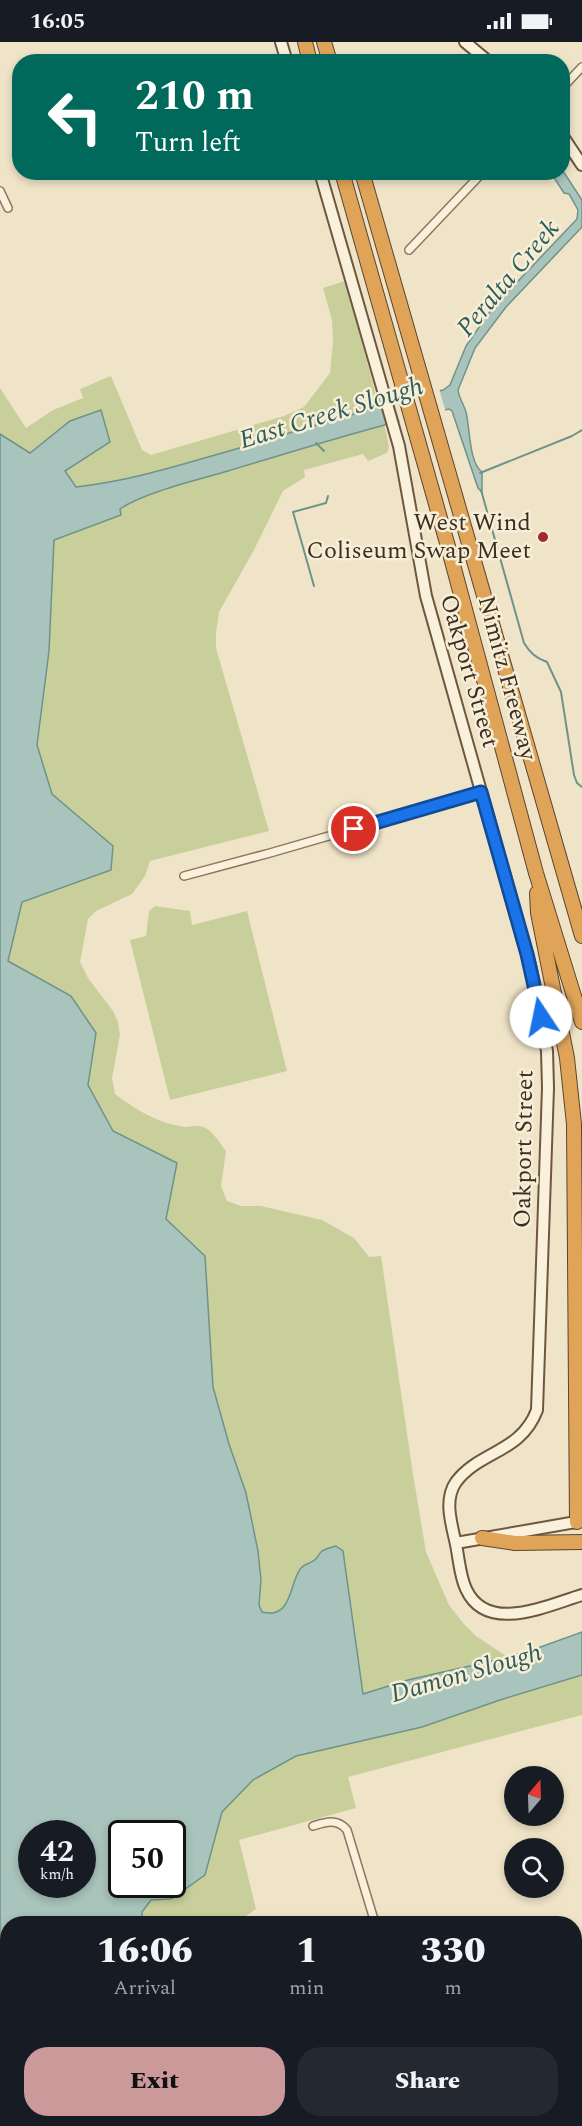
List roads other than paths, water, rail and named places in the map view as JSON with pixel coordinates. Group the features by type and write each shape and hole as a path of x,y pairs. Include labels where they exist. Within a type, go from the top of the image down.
{"highway":[{"name":"Nimitz Freeway","path":"344,180 414,425 536,873 582,1022"},
{"name":"Nimitz Freeway","path":"364,180 582,936"},
{"path":"536,873 538,913 567,1058 574,1124 579,1521"},
{"path":"482,1538 516,1543 582,1542"}],"main road":[{"path":"465,42 479,54"},
{"path":"570,147 582,165"},
{"name":"Oakport Street","path":"322,180 395,430 406,474 419,568 531,969 546,1051 548,1088 538,1399 532,1422 525,1432 473,1467 455,1484 449,1505 450,1519 466,1589 483,1609 495,1614 508,1615 582,1595"},
{"path":"456,1543 579,1521"}],"street":[{"path":"570,80 582,68"},
{"path":"409,250 475,180"},
{"path":"0,191 8,208"},
{"path":"183,876 481,792"},
{"path":"313,1826 329,1821 337,1822 347,1830 373,1916"}],"water":[{"name":"Damon Slough","path":"556,180 569,180 582,200 582,227 506,307 475,348 458,390 466,412 472,453 482,472 482,492 478,488 452,411 449,409 338,438 157,492 120,509 121,515 54,540 49,651 37,745 52,794 113,846 111,870 22,902 8,961 71,996 96,1033 88,1085 113,1131 177,1163 166,1219 205,1256 213,1387 246,1493 258,1551 261,1580 259,1605 262,1612 272,1613 285,1605 301,1568 315,1560 322,1551 336,1546 343,1551 363,1694 408,1680 535,1649 582,1632 582,1675 422,1727 296,1756 253,1780 222,1812 205,1875 186,1888 186,1820 108,1820 108,1898 172,1898 151,1900 142,1912 142,1916 0,1916 0,434 30,453 70,421 101,410 110,442 65,471 76,487 117,481 157,471 443,390 450,385 466,346 500,297 502,298 577,219 578,210 569,194 564,193"}],"waterway":[{"path":"480,473 582,430"},
{"path":"316,443 324,451"},
{"name":"East Creek Slough","path":"481,490 524,643 534,655 547,662 561,692 574,775 577,783 582,787"},
{"path":"314,586 293,512 326,503 328,496"}],"place":[{"name":"West Wind Coliseum Swap Meet","path":"543,537"}],"water label":[{"name":"Peralta Creek","path":"508,278"}]}
